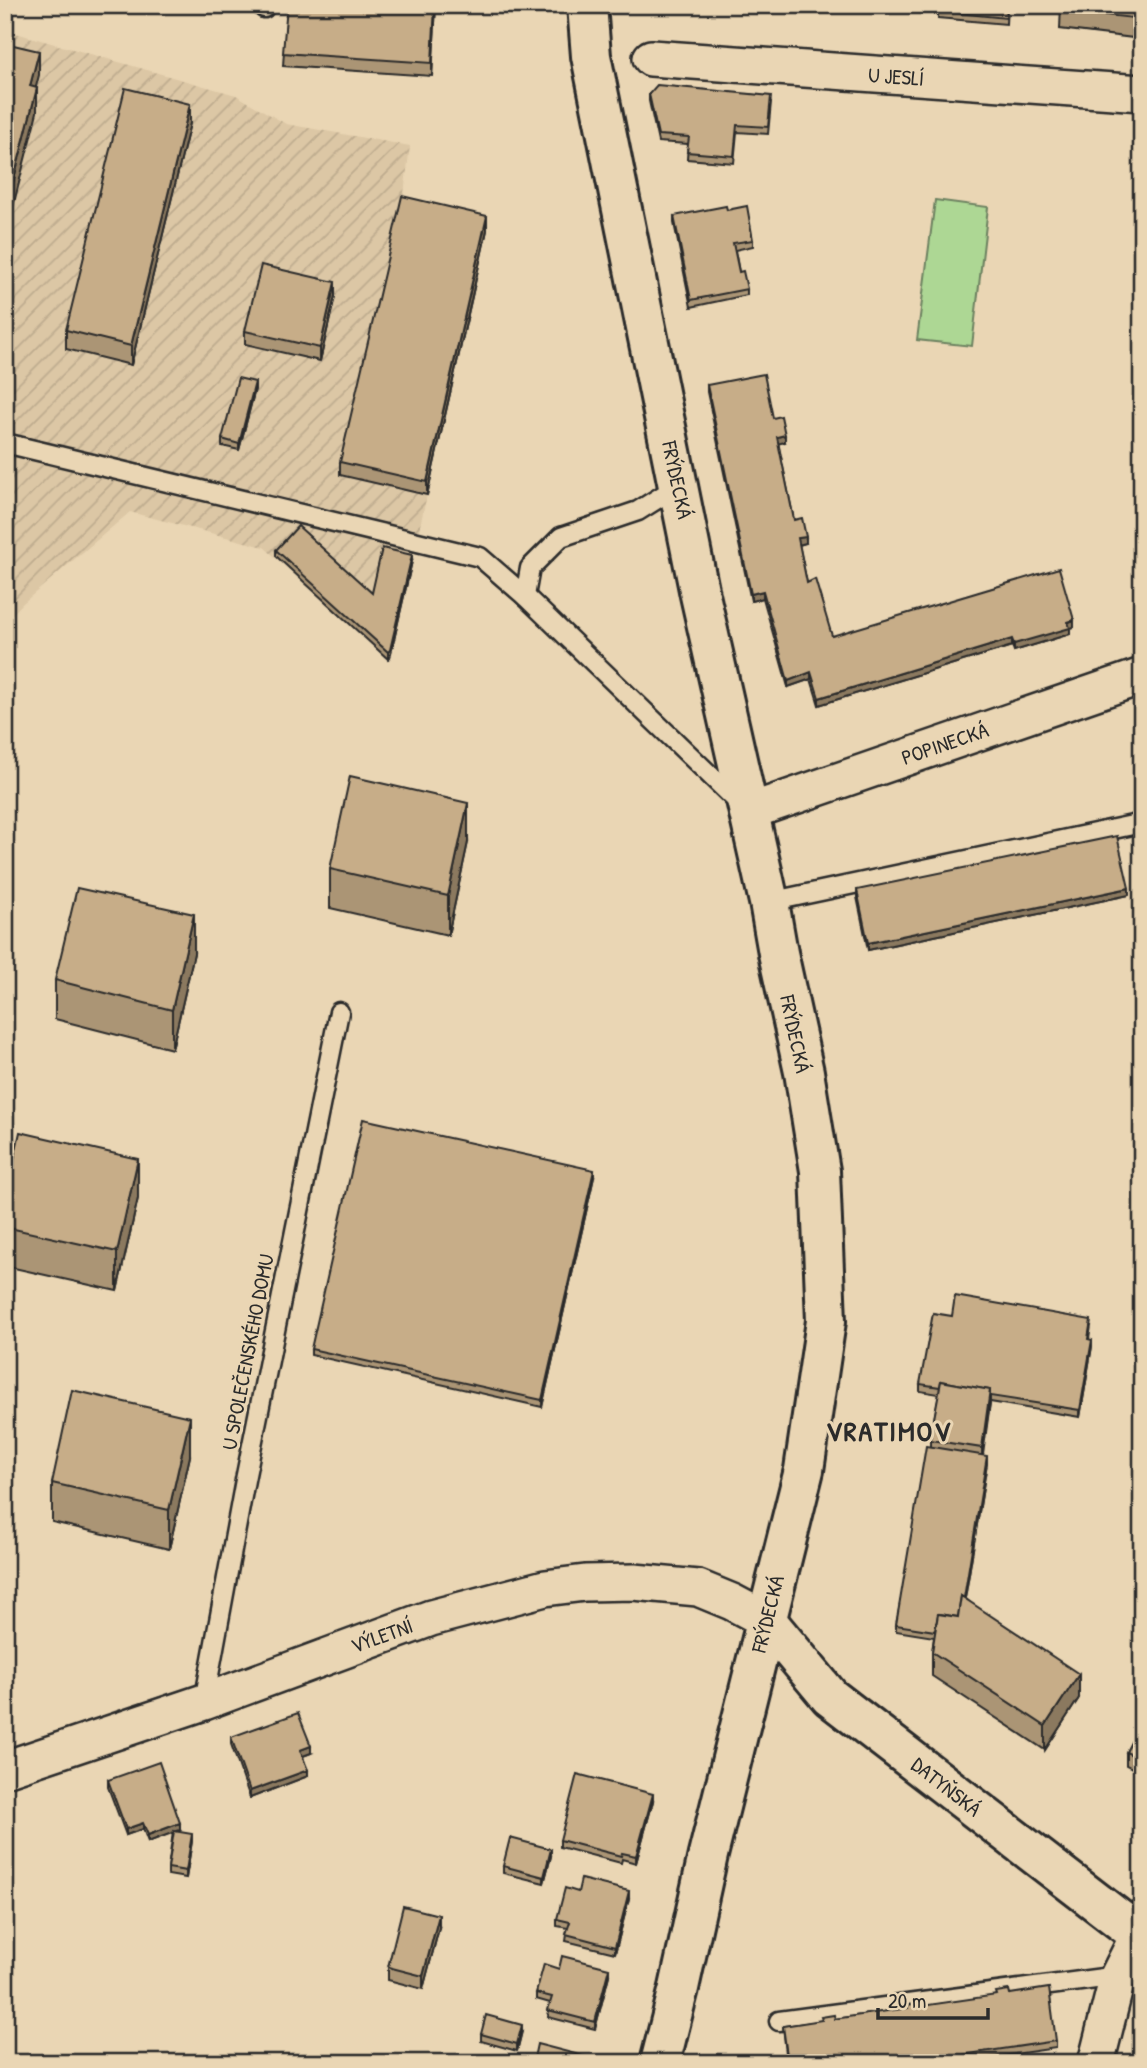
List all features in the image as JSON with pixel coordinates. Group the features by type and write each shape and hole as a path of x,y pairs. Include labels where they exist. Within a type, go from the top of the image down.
{"main road":[{"name":"FRÝDECKÁ","path":"587,5 591,57 678,486 804,1072 820,1171 826,1321 804,1470 708,1855 660,2063"},
{"name":"DATYŇSKÁ","path":"766,1620 830,1697 1141,1933"}],"street":[{"name":"U JESLÍ","path":"651,58 714,65 1142,93"},
{"name":"POPINECKÁ","path":"748,812 1142,676"},
{"name":"VÝLETNÍ","path":"5,1769 204,1702 431,1618 545,1588 634,1581 698,1588 766,1620"},
{"path":"1096,2063 1118,1976 1141,1933"}],"lane":[{"path":"5,443 480,556 525,596 748,812"},
{"path":"525,596 530,568 561,537 638,511 678,486"},
{"path":"769,902 1142,823"},
{"name":"U SPOLEČENSKÉHO DOMU","path":"204,1702 339,1012"},
{"path":"779,2021 1118,1976"}],"shaded area":[{"path":"5,30 236,95 286,124 410,146 402,210 427,495 388,659 264,547 130,512 23,603 5,622"}],"green space":[{"path":"935,200 988,207 972,346 917,340"}],"building":[{"path":"287,5 435,5 432,63 283,53"},
{"path":"938,5 1007,5 1006,18 938,11"},
{"path":"1061,5 1142,5 1142,19 1060,10"},
{"path":"5,43 39,51 30,86 37,88 5,214"},
{"path":"657,85 771,96 768,127 737,125 734,156 687,152 689,137 658,135 649,94"},
{"path":"125,88 190,104 131,346 66,330"},
{"path":"402,196 487,216 427,482 340,462"},
{"path":"726,206 727,210 747,206 753,240 733,243 739,272 743,271 747,289 691,300 674,216"},
{"path":"261,265 335,282 320,348 245,331"},
{"path":"764,374 773,418 781,416 785,435 777,437 794,520 802,518 806,537 798,538 807,583 815,579 832,636 1059,568 1074,620 1068,622 1070,628 1014,644 1012,639 819,698 811,672 788,681 763,591 751,594 707,385"},
{"path":"238,378 255,382 239,444 222,439"},
{"path":"298,526 372,593 382,548 412,555 388,652 276,550"},
{"path":"350,776 468,803 448,896 330,869"},
{"path":"1117,836 1129,888 868,943 857,890"},
{"path":"77,888 194,914 172,1010 55,980"},
{"path":"363,1119 594,1170 542,1400 311,1349"},
{"path":"20,1132 138,1159 117,1252 5,1227 5,1199"},
{"path":"955,1296 1091,1320 1088,1339 1092,1340 1080,1410 990,1396 990,1390 941,1381 940,1387 920,1384 933,1313 952,1316"},
{"path":"941,1381 990,1390 982,1448 930,1440"},
{"path":"72,1390 190,1417 169,1510 52,1483"},
{"path":"926,1446 987,1456 964,1598 961,1596 958,1617 938,1614 935,1631 896,1625"},
{"path":"961,1596 1079,1674 1045,1726 932,1652 938,1614 958,1617"},
{"path":"298,1713 311,1746 300,1750 308,1770 250,1791 231,1737"},
{"path":"1142,1721 1142,1760 1126,1752"},
{"path":"159,1762 180,1823 148,1835 143,1823 126,1829 108,1780"},
{"path":"577,1774 653,1794 636,1856 622,1853 621,1856 560,1840"},
{"path":"174,1831 192,1834 186,1871 168,1868"},
{"path":"510,1838 551,1849 544,1877 503,1866"},
{"path":"581,1879 629,1891 615,1947 566,1934 570,1922 557,1919 565,1888 578,1892"},
{"path":"403,1906 439,1915 423,1976 388,1967"},
{"path":"562,1956 609,1968 595,2022 548,2010 552,1997 536,1993 544,1964 559,1969"},
{"path":"1049,1988 1056,2041 908,2063 788,2063 783,2026 822,2020 821,2017 834,2015 835,2019 908,2008 907,2005 921,2003 922,2006 997,1995 996,1992 1009,1990 1010,1994"},
{"path":"486,2015 522,2025 517,2044 481,2034"},
{"path":"537,2044 587,2057 586,2063 524,2063 526,2056 534,2058"}],"district":[{"name":"VRATIMOV","path":"889,1431"}]}
